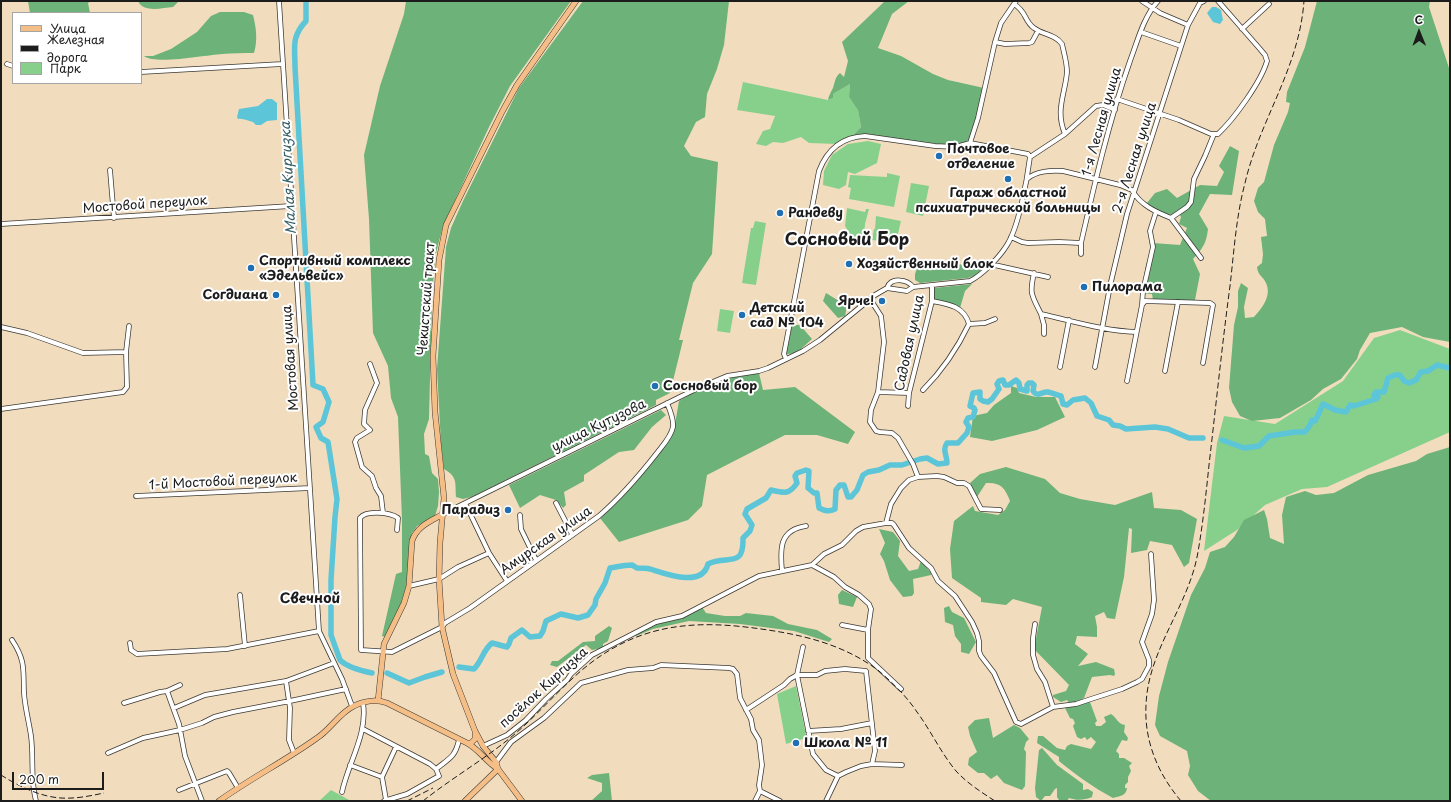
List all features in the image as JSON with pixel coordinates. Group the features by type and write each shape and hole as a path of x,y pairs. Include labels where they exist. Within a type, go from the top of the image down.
{"main road":[{"name":"Чекистский тракт","path":"496,762 483,746 475,731 453,674 442,628 439,579 440,543 444,498 435,412 433,363 439,260 446,225 502,112 517,85 576,1"},
{"path":"378,701 383,651 388,634 404,602 409,586 412,541 414,535 418,529 443,514"},
{"path":"219,801 323,734 352,706 378,701 386,703 467,743 479,751 492,766 498,769"},
{"path":"467,743 475,739 475,731"},
{"path":"496,762 498,769 522,801"},
{"path":"466,801 498,769"}],"street":[{"name":"Мостовая улица","path":"279,1 319,631 346,689 352,706"},
{"path":"1142,1 1166,16 1188,26"},
{"name":"1-я Лесная улица","path":"1080,254 1081,243 1105,142 1117,99 1141,32 1149,13 1158,1"},
{"path":"1117,99 1179,120 1212,134 1218,134 1227,126 1251,94 1267,61 1265,55 1218,1"},
{"name":"2-я Лесная улица","path":"1095,367 1120,239 1181,46 1188,26 1200,2"},
{"path":"970,143 978,118 995,42 1001,23 1015,3 1025,14 1028,22 1038,31 1053,36 1062,44 1067,71 1060,110 1062,126 1065,134"},
{"path":"1242,29 1269,4"},
{"path":"995,42 1005,44 1029,43 1032,42 1038,31"},
{"path":"1141,32 1181,46"},
{"path":"7,64 12,66"},
{"path":"142,72 282,64"},
{"path":"887,288 907,291 913,287 970,281 977,277 1004,249 1011,238 1030,157 1065,134 1096,106 1103,105 1115,110"},
{"path":"1171,218 1187,208 1192,202 1194,179 1205,156 1212,134"},
{"path":"786,359 784,354 819,171 823,160 831,150 846,140 860,136 935,146 956,147 970,143 1025,153 1030,157"},
{"path":"110,170 114,218"},
{"path":"1026,179 1033,175 1056,170 1120,185 1132,190 1136,198 1156,212 1171,218 1201,258"},
{"name":"Мостовой переулок","path":"1,224 291,206"},
{"path":"1127,381 1136,332 1144,303 1143,291 1153,247 1150,232 1156,212"},
{"path":"1011,238 1028,243 1081,243"},
{"path":"990,264 1048,277"},
{"path":"1034,274 1030,290 1041,314 1044,325 1044,334"},
{"name":"улица Кутузова","path":"443,514 712,382 727,376 759,371 803,351 820,340 870,299 887,288 890,283 896,280 908,282 913,287"},
{"name":"Садовая улица","path":"908,406 909,393 932,301 932,285"},
{"path":"870,299 881,316 884,342 877,398 870,416 872,427 876,431 892,433 898,438 913,464 918,478"},
{"path":"932,301 960,309 969,324"},
{"path":"1144,303 1178,302 1210,303 1213,305 1203,363"},
{"path":"1165,371 1178,302"},
{"path":"1041,314 1102,328 1136,332"},
{"path":"969,324 985,323 995,319"},
{"path":"1060,367 1069,320"},
{"path":"923,390 942,369 969,324"},
{"path":"1,409 124,392 127,388 126,352 129,326"},
{"path":"1,327 27,333 83,353 126,352"},
{"path":"370,364 377,383 365,410 364,424 370,430 356,438 355,442 362,467 372,476 376,488 381,496 383,513 398,518 398,530"},
{"path":"878,392 909,393"},
{"name":"Амурская улица","path":"383,513 366,514 362,515 360,518 361,650 392,652 442,628 445,623 470,608 507,582 599,516 615,502 643,472 669,438 673,428 673,421 667,403"},
{"path":"1000,510 981,510 967,484 957,483 941,477 918,478 910,480 901,488 891,504 886,523 892,523 894,525 910,548 936,574 938,581 955,596 972,622 980,641 979,651 994,673 1016,722 1021,724 1053,707 1076,704 1122,689 1137,682 1145,674 1149,666 1149,660 1142,642 1147,623 1152,614 1154,600 1151,554"},
{"name":"1-й Мостовой переулок","path":"136,496 310,488"},
{"path":"556,503 572,534"},
{"path":"466,504 489,554 507,582"},
{"path":"520,515 522,529 536,560"},
{"name":"посёлок Киргизка","path":"483,746 507,735 526,720 567,680 571,674 592,656 656,622 682,616 759,576 812,565 824,554 842,545 856,531 863,527 886,523"},
{"path":"782,571 781,550 784,538 793,529 806,526"},
{"path":"409,586 439,579 458,567 489,554"},
{"path":"812,565 834,577 869,604 871,615 868,630 868,658 901,689"},
{"path":"240,595 245,646"},
{"path":"1035,624 1032,655 1053,707"},
{"path":"842,625 868,630"},
{"path":"130,642 131,650 137,654 227,649 319,631"},
{"path":"12,640 20,651 24,667 24,694 31,736 33,791 36,801"},
{"path":"803,647 797,675 813,754 826,770 838,776"},
{"path":"174,708 205,696 286,681 334,663"},
{"path":"496,762 511,742 544,718 581,683 628,670 653,668 661,665 733,669 737,674 740,698 751,719 754,732 758,740 762,765 759,785 760,791 755,801"},
{"path":"746,710 797,675 817,675 826,671 845,669 866,671 875,751 872,764"},
{"path":"286,681 291,715 289,735 290,745 294,754"},
{"path":"124,703 167,691 180,685"},
{"path":"108,752 143,738 180,730 232,712 346,689"},
{"path":"167,691 179,724 185,756 202,801"},
{"path":"342,792 363,729 363,703"},
{"path":"808,731 841,729 872,723"},
{"path":"363,729 430,764 436,768 439,776 407,794 385,800 382,777 396,747"},
{"path":"436,768 453,756 457,750 459,740"},
{"path":"826,801 838,776 861,766 872,764 902,765"},
{"path":"350,766 382,777"},
{"path":"179,790 227,771 238,788"},
{"path":"760,791 780,801"}],"green space":[{"path":"28,1 91,1 88,3 90,12 30,12"},
{"path":"138,1 179,1 173,7 153,9 140,5"},
{"path":"406,1 571,1 510,86 489,127 443,226 435,257 432,299 429,419 424,434 425,454 429,456 432,473 438,479 438,506 435,516 417,526 412,533 410,541 409,578 402,602 385,637 382,636 396,574 402,572 402,520 398,417 391,398 388,366 373,333 369,219 364,155 380,86 404,14"},
{"name":"Сосновый бор","path":"583,1 729,1 724,45 717,69 707,94 705,117 696,122 684,146 691,156 718,162 712,254 693,283 679,340 683,340 670,393 656,400 656,405 472,497 463,499 456,497 454,478 444,469 441,444 437,369 446,247 451,228 463,201 519,88"},
{"path":"885,1 909,1 892,14 878,48 901,56 933,74 948,80 984,88 982,100 969,142 956,146 855,136 855,133 861,127 858,110 849,97 850,84 833,94 833,98 828,100 837,76 840,73 844,77 848,61 842,42"},
{"path":"1317,1 1430,1 1429,7 1450,71 1450,342 1423,337 1402,327 1370,333 1360,350 1357,359 1341,379 1323,389 1311,400 1280,418 1252,421 1240,416 1232,402 1229,388 1234,325 1238,307 1238,291 1241,283 1248,288 1244,307 1245,318 1254,317 1265,302 1268,288 1258,272 1257,267 1262,263 1263,254 1261,237 1267,236 1265,219 1258,212 1254,201 1258,188 1264,182 1274,145 1288,112 1290,103 1286,102 1287,92 1305,47"},
{"path":"220,12 244,12 253,15 256,34 254,53 226,54 170,60 150,59 144,56 153,56 171,49 197,32 211,16"},
{"path":"743,82 828,100 833,98 833,94 850,84 849,97 858,109 861,127 855,133 855,136 837,144 809,143 801,137 783,143 773,142 766,146 756,144 763,131 770,129 775,116 737,110"},
{"path":"868,141 881,144 877,163 855,174 848,172 846,185 839,189 823,185 824,171 832,155 848,144"},
{"path":"1230,146 1239,151 1232,195 1210,194 1199,214 1208,229 1204,246 1193,259 1200,274 1195,300 1153,300 1152,294 1141,293 1146,265 1153,243 1180,245 1187,228 1179,224 1181,217 1178,211 1171,215 1157,211 1147,203 1155,193 1167,189 1177,198 1200,185 1217,186 1224,172 1219,166"},
{"path":"887,173 900,176 894,207 849,199 851,188 848,187 850,175 887,177"},
{"path":"911,183 929,186 923,216 906,212"},
{"path":"847,208 865,212 866,209 869,209 865,224 864,239 851,236 845,226"},
{"path":"876,216 901,221 896,242 880,245 880,241 872,240"},
{"path":"755,221 766,223 756,285 742,283 751,228 753,228"},
{"path":"931,262 981,266 983,268 976,275 968,278 920,283 915,280 915,274 919,263"},
{"path":"972,284 965,291 960,308 933,301 934,288"},
{"path":"826,293 847,306 845,316 838,318 823,301"},
{"path":"720,309 734,311 730,333 717,331"},
{"path":"792,325 800,325 812,339 804,347 794,353 786,354"},
{"path":"1400,330 1450,349 1450,432 1327,487 1302,489 1265,505 1237,530 1204,551 1217,443 1224,416 1275,424 1343,381 1374,338"},
{"path":"759,373 763,390 795,387 855,432 848,444 817,435 785,435 707,475 702,506 688,520 619,542 600,518 644,472 671,438 679,401 715,382 728,378"},
{"path":"1011,386 1017,388 1019,393 1036,397 1055,397 1065,417 1037,430 992,441 970,437 973,416 987,413 994,405 1011,393"},
{"path":"661,410 666,415 652,427 634,450 619,452 584,475 584,481 564,492 566,505 563,508 556,500 540,495 520,508 509,485"},
{"path":"1450,447 1450,801 1211,801 1198,791 1188,775 1190,766 1187,751 1160,736 1155,725 1159,696 1168,662 1191,595 1205,568 1210,552 1225,547 1234,537 1244,520 1264,510 1270,538 1284,544 1282,515 1286,497 1305,491 1316,495 1334,493 1368,475 1416,461 1427,454"},
{"path":"1006,467 1045,479 1060,493 1080,499 1115,505 1152,492 1154,508 1181,510 1197,519 1189,563 1184,567 1172,545 1150,541 1147,550 1131,553 1132,529 1129,528 1124,577 1115,619 1107,618 1104,612 1095,616 1097,637 1077,636 1075,644 1088,654 1078,666 1096,662 1114,669 1115,674 1114,676 1092,677 1084,698 1075,703 1069,703 1067,700 1061,702 1053,697 1053,695 1066,691 1069,685 1034,649 1042,607 1013,599 1006,605 981,602 981,598 952,578 950,549 954,521 973,506 975,511 998,515 1005,510 1010,501 1004,489 999,485 986,483 977,497 970,483 980,474"},
{"path":"879,529 893,532 900,541 898,556 909,571 918,569 921,561 931,573 931,575 913,579 914,593 912,596 903,597 890,580 884,561 880,554 885,543"},
{"path":"842,590 857,597 853,607 839,604 838,595"},
{"path":"949,606 952,612 964,618 976,642 969,654 961,652 961,644 955,636 953,625 945,622 944,608"},
{"path":"702,607 706,613 725,616 740,616 746,613 773,616 788,624 817,630 832,639 829,642 794,631 740,624 689,621 653,629 636,636 634,635 657,623"},
{"path":"609,626 612,628 608,641 603,644 603,648 592,650 586,645 557,667 550,665 552,661 558,661 583,642 595,641 595,636"},
{"path":"796,686 806,738 786,744 777,694"},
{"path":"1090,702 1097,721 1095,723 1096,726 1101,726 1106,722 1104,717 1111,714 1125,725 1124,732 1128,738 1127,741 1122,740 1116,751 1119,754 1119,758 1124,758 1132,763 1129,766 1131,771 1128,777 1128,782 1125,785 1125,788 1127,788 1125,793 1113,798 1092,786 1059,761 1059,757 1037,743 1038,736 1043,736 1057,748 1065,750 1067,746 1071,744 1091,749 1096,742 1091,737 1087,740 1085,737 1081,739 1077,737 1073,726 1075,723 1073,719 1070,718 1065,708"},
{"path":"989,718 993,738 1014,725 1020,728 1029,739 1026,742 1024,749 1026,752 1025,786 1022,790 1004,783 997,775 991,779 984,773 978,773 968,765 969,758 977,752 968,727 975,720"},
{"path":"1042,748 1057,765 1083,784 1083,790 1088,789 1093,792 1092,797 1081,800 1069,798 1067,801 1059,800 1057,797 1057,788 1050,796 1045,796 1041,801 1036,797 1035,788 1039,750"},
{"path":"609,773 612,801 591,801 602,791 602,783 587,778 592,775"},
{"path":"331,790 351,801 319,801"}],"water":[{"path":"1212,7 1216,7 1221,10 1223,20 1220,24 1213,22 1207,13"},
{"path":"267,99 272,99 277,103 277,120 267,121 261,125 256,125 253,122 244,119 238,119 239,109 258,106"}],"waterway":[{"name":"Малая Киргизка","path":"306,1 306,21 298,32 295,42 295,67 313,385 323,389 329,402 323,422 316,427 321,438 328,442 337,499 331,580 331,635 340,660 343,663 372,673"},
{"name":"Малая Киргизка","path":"1222,440 1244,448 1259,446 1269,436 1305,432 1312,420 1315,421 1323,404 1335,410 1346,412 1350,405 1354,406 1376,399 1378,397 1374,395 1376,392 1384,392 1388,378 1395,375 1400,375 1404,381 1409,383 1416,380 1421,372 1428,371 1437,365 1450,368"},
{"name":"Малая Киргизка","path":"459,667 474,669 492,643 507,647 511,638 522,630 530,637 540,636 546,621 561,614 578,618 588,615 595,605 596,599 605,583 610,568 632,565 637,568 648,569 674,576 691,577 699,576 708,564 715,561 737,558 743,548 743,538 750,531 752,525 745,514 747,509 766,498 771,490 783,492 791,490 797,483 795,476 797,473 806,470 809,471 808,488 814,493 817,493 819,508 829,511 835,509 836,490 840,485 844,485 848,497 851,497 857,490 863,475 868,472 879,470 890,465 902,465 927,458 938,464 947,463 945,450 947,443 958,443 967,433 969,427 966,422 968,418 973,417 975,410 970,406 973,393 980,392 980,399 988,402 999,389 997,384 999,381 1003,380 1005,385 1009,385 1016,380 1019,383 1020,389 1027,391 1027,385 1032,383 1034,385 1033,391 1035,393 1038,394 1048,392 1061,396 1063,404 1067,405 1073,400 1085,398 1091,403 1097,416 1109,420 1113,425 1126,429 1155,427 1168,429 1189,438 1203,438"},
{"name":"Малая Киргизка","path":"387,673 409,683 442,672"}],"railway":[{"path":"1181,801 1159,768 1150,744 1146,718 1148,685 1161,646 1186,591 1198,552 1239,209 1245,183 1260,137 1295,49 1301,26 1304,1"},
{"path":"423,801 505,742 580,672 602,655 642,635 662,629 704,625 746,627 798,635 826,643 866,662 879,671 900,690 922,719 956,771 979,791 995,801"},
{"path":"1,775 15,783 46,796 77,798 104,793"},
{"path":"407,801 433,788"}],"place":[{"name":"Почтовое отделение","path":"939,156"},
{"name":"Гараж областной психиатрической больницы","path":"1008,179"},
{"name":"Рандеву","path":"780,213"},
{"name":"Хозяйственный блок","path":"849,264"},
{"name":"Спортивный комплекс «Эдельвейс»","path":"251,268"},
{"name":"Пилорама","path":"1084,287"},
{"name":"Согдиана","path":"276,295"},
{"name":"Ярче!","path":"882,301"},
{"name":"Детский сад № 104","path":"742,315"},
{"name":"Сосновый бор","path":"655,386"},
{"name":"Парадиз","path":"508,510"},
{"name":"Школа № 11","path":"796,743"}],"district":[{"name":"Сосновый Бор","path":"847,240"},
{"name":"Свечной","path":"310,599"}]}
